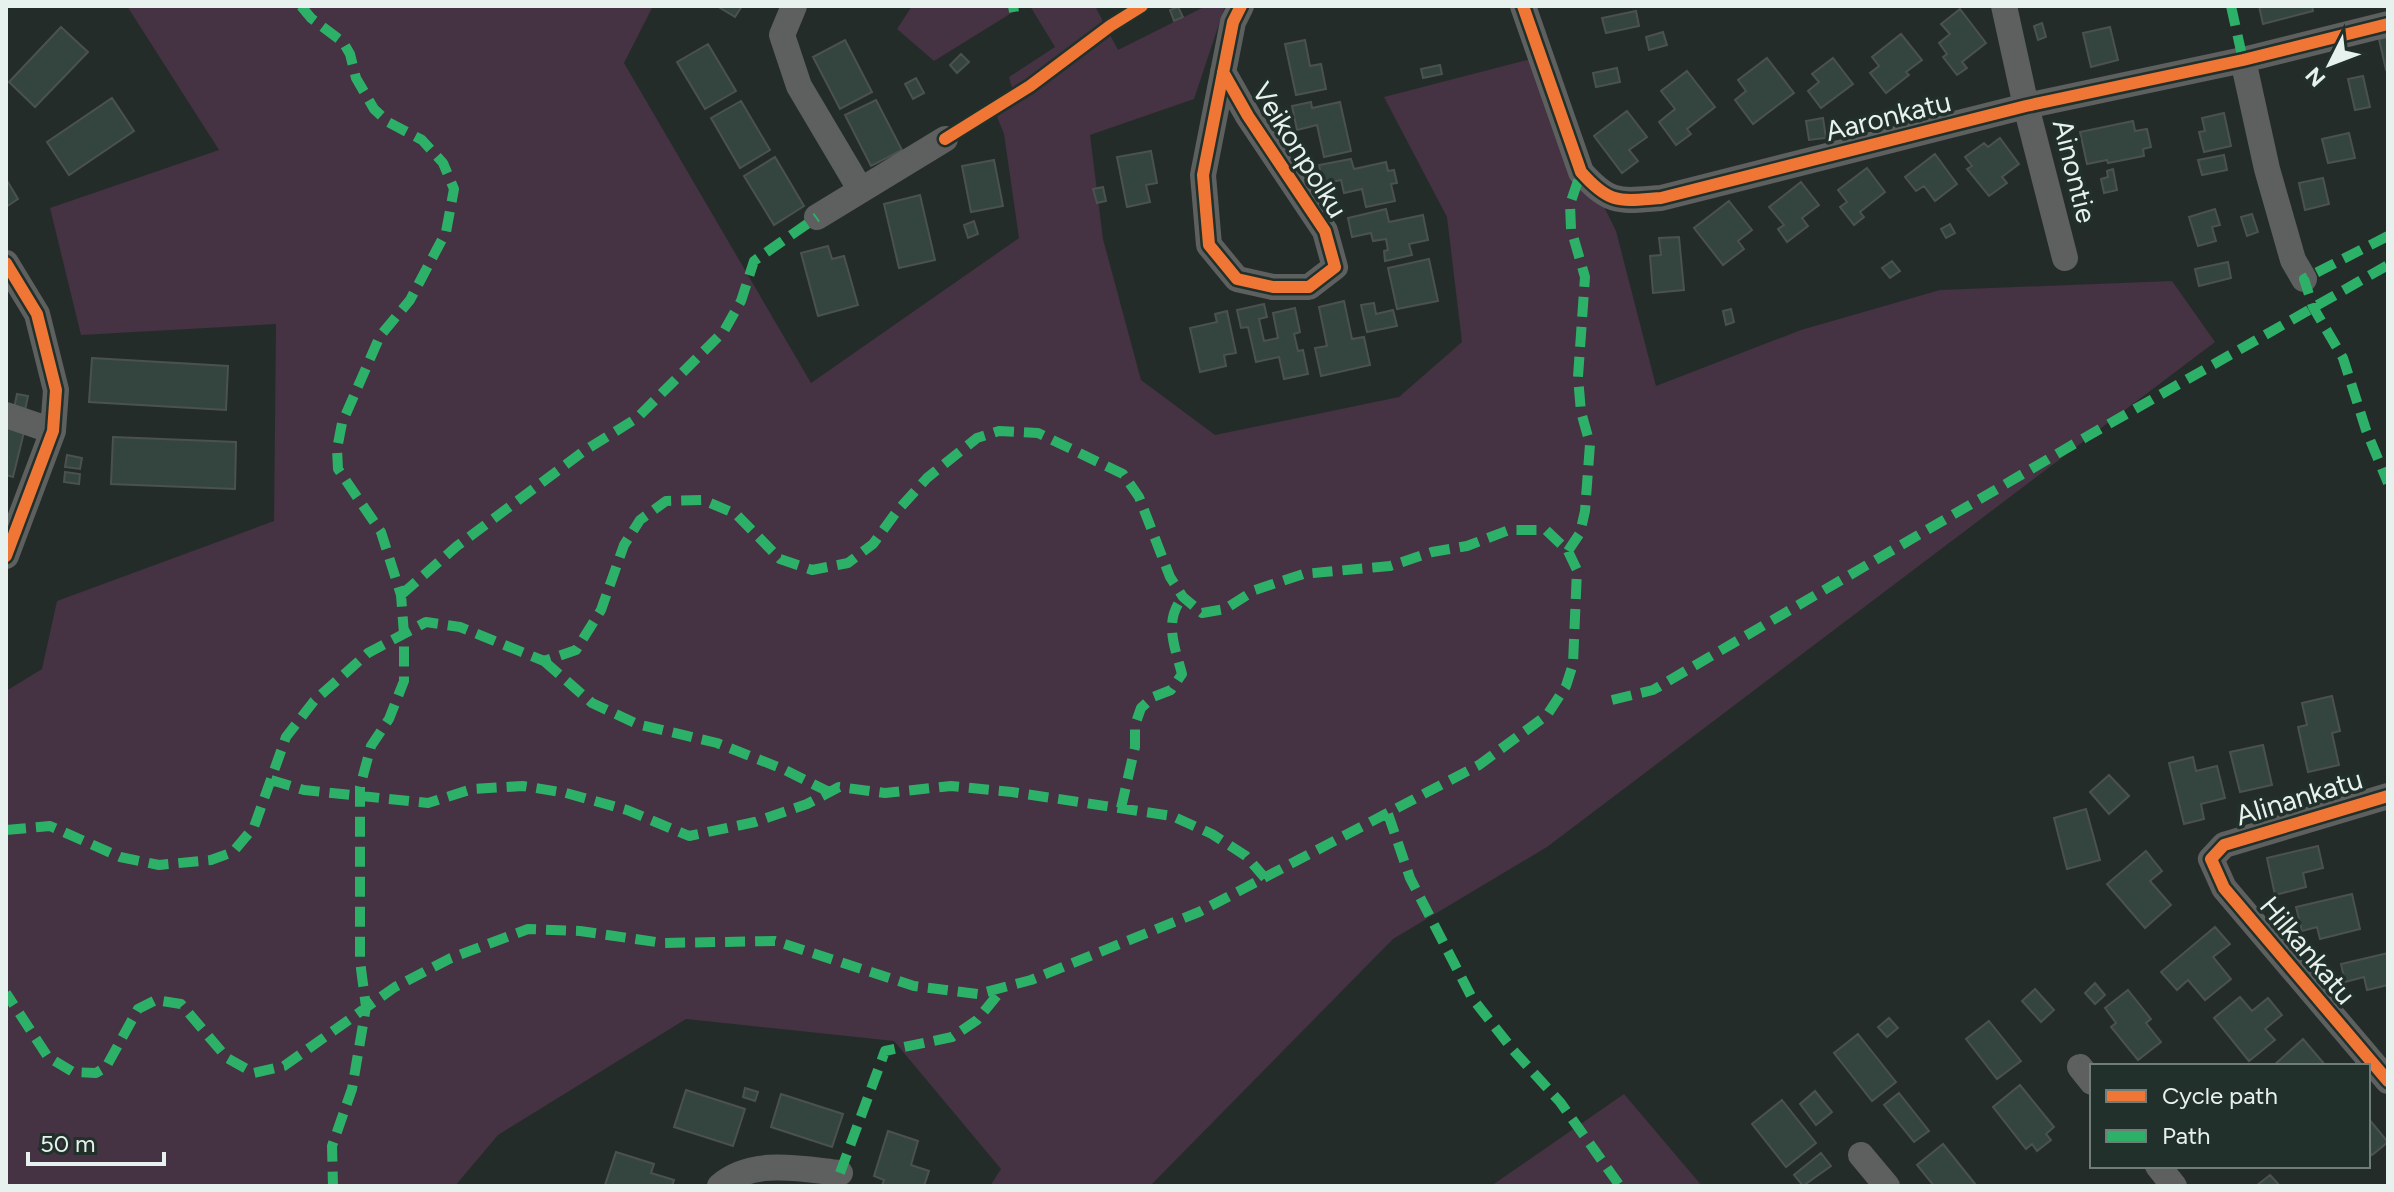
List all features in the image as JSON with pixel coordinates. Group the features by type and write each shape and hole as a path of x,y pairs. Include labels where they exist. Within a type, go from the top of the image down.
{"street":[{"path":"794,6 782,35 799,86 860,189"},
{"name":"Veikonpolku","path":"1223,72 1248,116 1325,231 1335,267 1309,287 1273,287 1237,279 1209,245 1203,175 1223,72 1233,22 1241,6"},
{"name":"Aaronkatu","path":"1523,6 1581,172 1595,188 1611,199 1661,198 2026,106 2243,60 2388,24"},
{"name":"Ainontie","path":"2004,6 2065,258"},
{"path":"2243,60 2267,169 2293,260 2304,279"},
{"path":"817,217 945,139"},
{"path":"6,263 37,314 56,390 53,431 6,556"},
{"path":"6,415 53,431"},
{"name":"Alinankatu","path":"2224,845 2388,796"},
{"name":"Hilkankatu","path":"2224,845 2211,859 2224,888 2388,1081"},
{"path":"1861,1155 1887,1186"},
{"path":"720,1186 730,1177 771,1167 840,1173"},
{"path":"2160,1168 2174,1186"}],"shaded area":[{"path":"127,6 653,6 624,63 811,383 1019,238 1004,134 994,109 1014,96 1009,77 1055,47 1030,6 1095,6 1118,50 1206,6 1225,6 1194,99 1090,135 1103,239 1141,380 1215,435 1399,397 1462,342 1447,217 1384,97 1531,59 1616,231 1656,386 1801,330 1940,290 2172,281 2215,342 1547,847 1393,939 1150,1186 990,1186 1001,1169 894,1041 686,1019 498,1135 455,1186 6,1186 6,691 42,669 57,601 274,521 276,324 81,335 50,208 219,150"},
{"path":"912,6 1023,6 934,61 897,29"},
{"path":"1624,1094 1702,1186 1491,1186"}],"building":[{"path":"717,6 742,6 735,17"},
{"path":"2259,6 2312,6 2313,11 2263,24"},
{"path":"1178,7 1183,17 1174,21 1170,10"},
{"path":"1960,9 1986,43 1962,62 1967,68 1957,75 1943,57 1947,54 1939,43 1950,34 1941,24"},
{"path":"1636,11 1639,26 1606,33 1602,18"},
{"path":"2042,23 2046,37 2038,40 2034,26"},
{"path":"61,27 88,52 35,107 9,82"},
{"path":"2110,27 2118,60 2091,67 2083,33"},
{"path":"1663,32 1667,45 1649,50 1646,37"},
{"path":"1901,34 1922,60 1886,93 1870,73 1879,66 1872,57"},
{"path":"2388,37 2388,70 2386,70 2379,39"},
{"path":"845,40 872,92 840,109 813,57"},
{"path":"1305,40 1310,66 1321,64 1326,89 1296,95 1285,44"},
{"path":"708,44 736,91 705,109 677,62"},
{"path":"961,54 969,62 957,73 950,65"},
{"path":"1767,58 1794,93 1753,124 1735,100 1746,91 1738,80"},
{"path":"1833,58 1853,84 1821,108 1808,91 1819,82 1812,74"},
{"path":"1440,65 1442,74 1423,78 1421,69"},
{"path":"1617,68 1620,82 1596,87 1593,73"},
{"path":"1687,71 1715,107 1687,129 1691,134 1676,145 1659,122 1675,109 1661,91"},
{"path":"2363,76 2370,107 2355,110 2348,79"},
{"path":"916,78 924,93 913,99 905,84"},
{"path":"112,98 134,131 69,175 47,142"},
{"path":"876,100 902,150 871,166 845,115"},
{"path":"741,101 770,150 740,168 711,118"},
{"path":"1311,102 1312,108 1340,102 1351,151 1324,157 1317,125 1297,130 1292,106"},
{"path":"1627,111 1647,137 1629,150 1638,161 1622,173 1594,136"},
{"path":"2224,113 2231,146 2204,152 2199,132 2205,131 2202,118"},
{"path":"1823,118 1826,138 1809,140 1806,121"},
{"path":"2133,121 2135,131 2147,129 2151,147 2143,149 2144,156 2087,164 2080,132"},
{"path":"2349,133 2355,158 2328,163 2322,139"},
{"path":"2000,138 2019,164 2002,177 2007,183 1989,196 1967,169 1972,166 1965,157 1984,143 1988,147"},
{"path":"1151,151 1157,183 1146,185 1150,202 1127,207 1117,157"},
{"path":"1935,154 1957,184 1935,201 1924,186 1916,191 1905,177"},
{"path":"2224,155 2227,170 2202,175 2198,160"},
{"path":"775,157 804,206 774,225 744,176"},
{"path":"1351,159 1354,169 1386,162 1388,171 1394,170 1397,183 1391,184 1395,201 1366,207 1362,189 1344,193 1341,180 1323,184 1319,165"},
{"path":"994,160 1003,206 971,212 962,166"},
{"path":"1867,168 1885,192 1860,212 1864,217 1854,225 1840,207 1847,202 1838,190"},
{"path":"2113,169 2117,190 2104,193 2101,179 2108,177 2107,171"},
{"path":"2323,178 2329,204 2305,210 2299,183"},
{"path":"6,179 18,199 6,207"},
{"path":"1801,182 1819,205 1802,218 1808,226 1787,242 1778,229 1784,225 1769,207"},
{"path":"1103,187 1106,201 1097,203 1093,189"},
{"path":"920,195 935,260 899,268 884,204"},
{"path":"1729,201 1752,230 1738,241 1744,249 1723,265 1694,228"},
{"path":"1386,209 1389,222 1423,215 1428,240 1409,244 1412,255 1385,261 1384,251 1388,250 1386,239 1373,241 1371,233 1352,237 1348,218"},
{"path":"2215,209 2220,225 2212,227 2216,241 2198,246 2189,217"},
{"path":"2252,214 2258,232 2247,236 2241,217"},
{"path":"974,221 978,234 968,238 964,225"},
{"path":"1950,224 1955,233 1946,238 1941,229"},
{"path":"1679,237 1684,290 1653,293 1650,256 1661,255 1659,238"},
{"path":"828,246 832,259 844,256 858,305 818,316 801,253"},
{"path":"1429,259 1438,301 1397,309 1388,268"},
{"path":"1892,261 1900,271 1890,278 1882,268"},
{"path":"2228,262 2231,278 2199,286 2195,269"},
{"path":"1344,301 1352,339 1364,337 1370,365 1321,376 1315,348 1327,346 1319,307"},
{"path":"1374,303 1376,314 1393,310 1397,326 1367,332 1361,305"},
{"path":"1264,304 1267,317 1259,319 1264,341 1278,338 1273,313 1295,308 1300,332 1294,334 1298,351 1303,350 1308,374 1284,379 1279,357 1256,362 1248,327 1241,328 1237,310"},
{"path":"1731,309 1734,322 1726,325 1723,311"},
{"path":"1227,311 1236,353 1224,355 1226,366 1200,372 1190,328 1217,322 1215,314"},
{"path":"92,358 228,366 226,410 89,402"},
{"path":"17,394 28,396 24,415 13,413"},
{"path":"6,427 24,432 13,477 6,475"},
{"path":"113,437 236,442 235,489 111,484"},
{"path":"67,455 82,458 80,469 65,467"},
{"path":"65,472 80,474 79,484 64,482"},
{"path":"2332,696 2340,731 2332,733 2339,765 2308,772 2298,727 2307,725 2302,703"},
{"path":"2263,745 2272,785 2240,792 2230,752"},
{"path":"2193,757 2196,771 2217,766 2225,798 2201,804 2204,819 2184,824 2169,763"},
{"path":"2109,775 2129,796 2109,814 2090,792"},
{"path":"2086,809 2100,860 2067,869 2054,818"},
{"path":"2318,846 2323,868 2303,873 2306,887 2275,895 2267,858"},
{"path":"2146,851 2162,871 2150,881 2171,905 2145,928 2107,884"},
{"path":"2352,894 2360,929 2320,939 2317,927 2302,931 2296,907"},
{"path":"2215,927 2230,944 2213,957 2231,979 2205,1000 2188,980 2177,990 2161,972"},
{"path":"2388,953 2388,985 2367,990 2364,977 2345,982 2341,964"},
{"path":"2095,983 2105,995 2095,1004 2085,993"},
{"path":"2035,989 2054,1010 2041,1022 2022,1001"},
{"path":"2128,990 2151,1019 2146,1023 2161,1042 2138,1060 2111,1027 2116,1023 2105,1008"},
{"path":"2240,997 2252,1011 2268,998 2282,1015 2265,1029 2275,1040 2249,1061 2214,1018"},
{"path":"1889,1018 1898,1028 1887,1037 1878,1027"},
{"path":"1989,1021 2021,1061 1997,1079 1966,1039"},
{"path":"1858,1034 1896,1082 1872,1101 1834,1053"},
{"path":"2303,1039 2324,1064 2297,1064 2275,1064"},
{"path":"2020,1085 2054,1127 2046,1134 2051,1140 2037,1151 2032,1144 2026,1149 1993,1107"},
{"path":"745,1088 758,1092 755,1101 743,1097"},
{"path":"686,1090 745,1109 733,1146 674,1127"},
{"path":"1815,1091 1832,1112 1816,1125 1800,1104"},
{"path":"1899,1093 1929,1131 1914,1142 1884,1105"},
{"path":"781,1094 843,1114 832,1147 771,1127"},
{"path":"1782,1100 1816,1143 1786,1167 1752,1124"},
{"path":"2370,1120 2388,1142 2372,1155 2370,1152"},
{"path":"888,1131 918,1141 911,1165 929,1171 924,1186 882,1186 884,1180 874,1176"},
{"path":"1943,1144 1975,1186 1934,1186 1917,1165"},
{"path":"616,1152 654,1164 651,1173 674,1180 672,1186 605,1185"},
{"path":"1821,1153 1831,1166 1803,1186 1794,1175"},
{"path":"2270,1175 2280,1186 2256,1186"}],"marked path":[{"path":"301,6 311,18 343,42 350,54 356,78 374,109 388,122 422,140 443,163 454,189 446,232 410,300 380,336 342,423 337,449 338,469 381,532 401,595 404,681 389,719 371,746 360,787 360,961 366,1007 352,1089 332,1146 333,1186"},
{"path":"1013,6 1014,12"},
{"path":"2231,6 2243,60"},
{"path":"1568,551 1580,533 1585,511 1590,444 1581,412 1578,377 1585,277 1571,229 1570,204 1581,172"},
{"path":"401,595 457,546 584,451 637,418 724,331 741,301 754,261 817,217"},
{"path":"2388,236 2304,279 2313,307 2343,358 2366,430 2388,483"},
{"path":"1612,700 1653,690 2388,265"},
{"path":"6,830 50,826 120,857 159,865 211,860 233,852 254,827 286,737 314,701 368,653 426,622 460,627 544,661 576,650 601,610 624,545 640,520 666,501 703,500 736,514 780,559 812,570 848,563 873,544 927,478 977,438 999,431 1038,433 1123,474 1139,497 1170,577 1183,597 1202,613 1225,609 1255,590 1303,574 1390,566 1432,552 1467,546 1509,530 1546,530 1568,551 1577,570 1573,664 1566,686 1547,715 1479,765 1199,912 1031,980 978,994 914,986 775,941 663,943 580,931 528,929 451,958 395,987 284,1066 254,1073 227,1058 181,1004 156,1000 138,1009 106,1067 96,1073 73,1072 48,1057 6,993"},
{"path":"1121,808 1135,747 1135,725 1141,708 1153,697 1171,690 1182,674 1172,625 1173,615 1183,597"},
{"path":"544,661 592,703 637,724 717,743 783,769 829,792"},
{"path":"271,780 304,790 428,803 472,789 523,786 566,793 627,810 689,836 755,822 807,804 839,787 885,793 951,786 1012,792 1172,816 1212,834 1246,856 1265,878"},
{"path":"1388,814 1410,878 1472,998 1560,1102 1620,1186"},
{"path":"840,1173 885,1051 952,1037 977,1020 1004,987"}],"cycle path":[{"path":"945,139 1030,86 1142,6"},
{"path":"1223,72 1248,116 1325,231 1335,267 1309,287 1273,287 1237,279 1209,245 1203,175 1233,22 1241,6"},
{"path":"1523,6 1581,172 1608,196 1625,200 1661,198 2026,106 2243,60 2388,24"},
{"path":"6,263 37,314 56,390 53,431 6,556"},
{"path":"2388,796 2224,845 2211,859 2224,888 2388,1081"}]}
